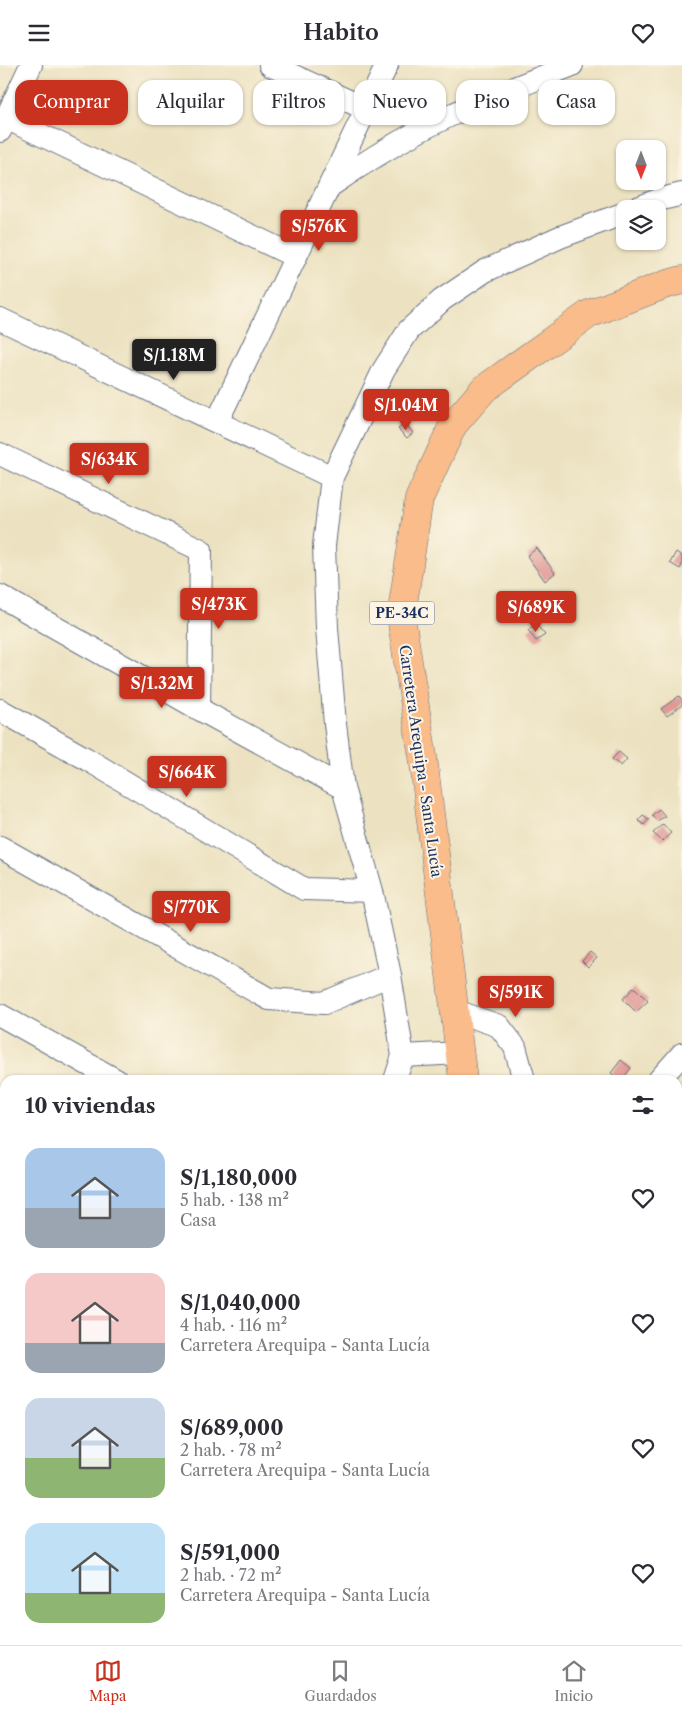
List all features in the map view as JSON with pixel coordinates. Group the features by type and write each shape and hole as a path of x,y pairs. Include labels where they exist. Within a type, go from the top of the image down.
{"main road":[{"name":"Carretera Arequipa - Santa Lucía","path":"462,1075 423,757 401,617 420,499 453,425 484,389 589,314 682,280"}],"street":[{"path":"31,65 3,125 296,257"},
{"path":"270,65 354,104"},
{"path":"380,80 387,65"},
{"path":"329,187 362,164 422,129 572,65"},
{"path":"217,422 358,125"},
{"path":"658,200 682,194"},
{"path":"397,1075 403,1056 390,975 372,891 343,788 335,724 328,638 324,546 332,477 384,369 409,330 422,318 442,301 485,271 560,237 616,216"},
{"path":"0,319 332,477"},
{"path":"0,454 201,551 199,709"},
{"path":"0,596 343,788"},
{"path":"0,710 304,889 372,891"},
{"path":"0,847 269,999 324,1003 390,975"},
{"path":"454,1010 499,1026 515,1047 523,1075"},
{"path":"0,1015 107,1075"},
{"path":"403,1056 460,1053"},
{"path":"663,1075 682,1055"}],"building":[{"path":"405,423 413,433 407,438 398,429"},
{"path":"537,548 555,573 545,581 527,556"},
{"path":"676,552 682,556 680,569 670,563"},
{"path":"536,624 545,635 536,641 528,630"},
{"path":"679,696 682,700 682,705 667,716 661,709"},
{"path":"619,752 627,759 621,766 612,759"},
{"path":"659,809 665,816 657,821 652,815"},
{"path":"643,815 649,819 644,825 638,820"},
{"path":"663,824 671,833 662,841 653,833"},
{"path":"590,952 597,958 588,967 582,961"},
{"path":"511,982 515,998 499,1003 495,987"},
{"path":"634,987 648,1001 636,1012 623,999"},
{"path":"621,1060 631,1068 626,1075 614,1075 611,1073"}]}
